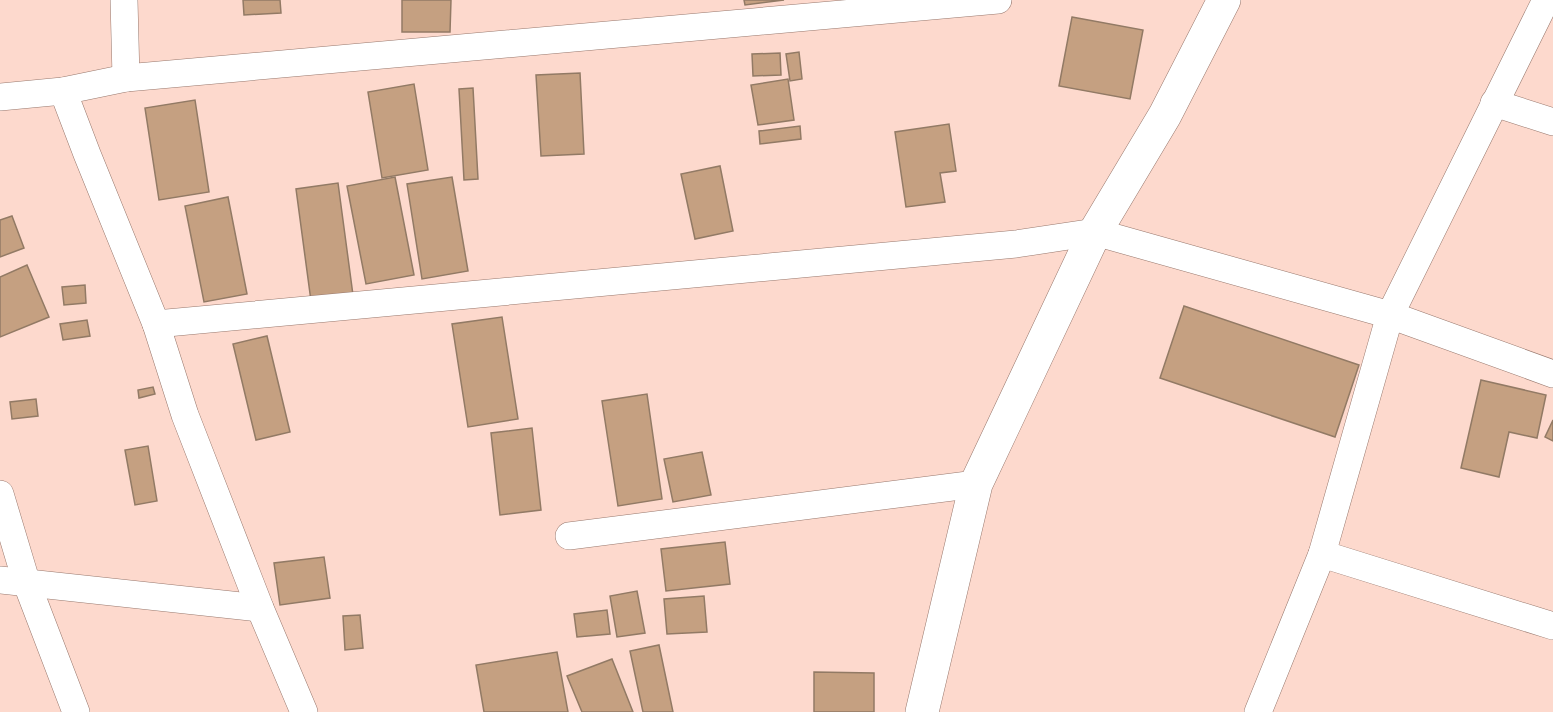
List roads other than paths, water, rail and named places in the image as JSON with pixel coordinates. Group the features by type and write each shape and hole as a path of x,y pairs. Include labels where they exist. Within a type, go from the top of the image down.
{"street":[{"path":"124,0 126,78"},
{"path":"0,98 63,91 126,78 998,0"},
{"path":"922,712 976,484 1095,232 1165,115 1224,0"},
{"path":"1258,712 1322,554 1390,315 1546,0"},
{"path":"63,91 156,324 185,415 260,608 304,712"},
{"path":"1494,103 1553,122"},
{"path":"156,324 1016,244 1095,232 1390,315 1553,374"},
{"path":"569,536 976,484"},
{"path":"0,494 27,584 76,712"},
{"path":"1322,554 1553,627"},
{"path":"0,580 260,608"}]}
